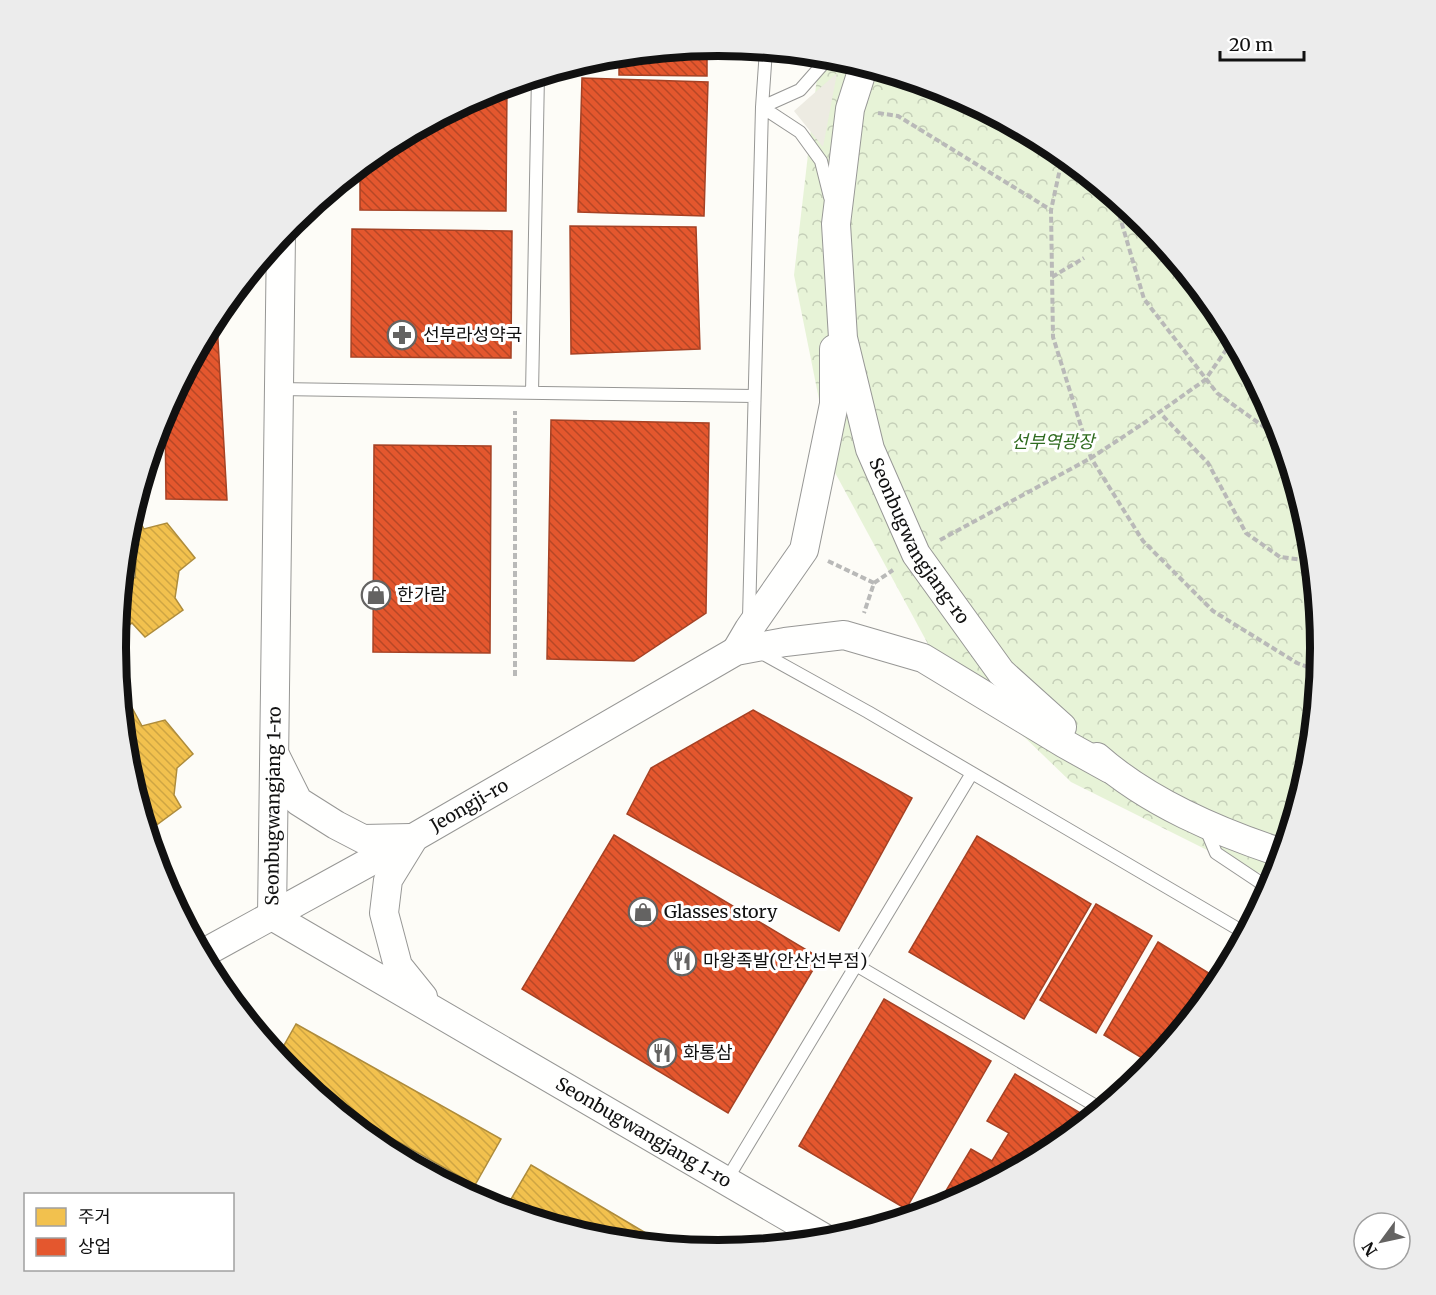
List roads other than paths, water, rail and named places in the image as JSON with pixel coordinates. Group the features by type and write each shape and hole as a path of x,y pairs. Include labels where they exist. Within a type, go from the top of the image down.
{"street":[{"name":"Seonbugwangjang-ro","path":"861,74 850,109 836,224 843,338 870,449 916,554 1001,672 1110,769 1155,798 1203,823 1274,850"},
{"path":"746,643 804,550 834,404 836,224"},
{"name":"Seonbugwangjang 1-ro","path":"280,250 272,916 813,1231"},
{"path":"746,643 844,634 923,658 1110,769"},
{"name":"Jeongji-ro","path":"209,950 413,838 746,643"},
{"path":"274,752 298,801 363,838 413,838"},
{"path":"413,838 388,880 384,913 398,966 433,1010"}],"lane":[{"path":"765,58 762,107 746,643 1239,929"},
{"path":"762,107 800,90 822,65"},
{"path":"532,393 538,84"},
{"path":"762,107 800,132 821,161 836,224"},
{"path":"278,389 754,396"},
{"path":"726,1181 972,773"},
{"path":"1203,823 1216,852 1261,883"},
{"path":"856,965 1094,1104"}],"place":[{"name":"선부라성약국","path":"402,335"},
{"name":"한가람","path":"376,595"},
{"name":"Glasses story","path":"643,912"},
{"name":"마왕족발(안산선부점)","path":"682,961"},
{"name":"화통삼","path":"662,1053"}],"park label":[{"name":"선부역광장","path":"1053,442"}]}
